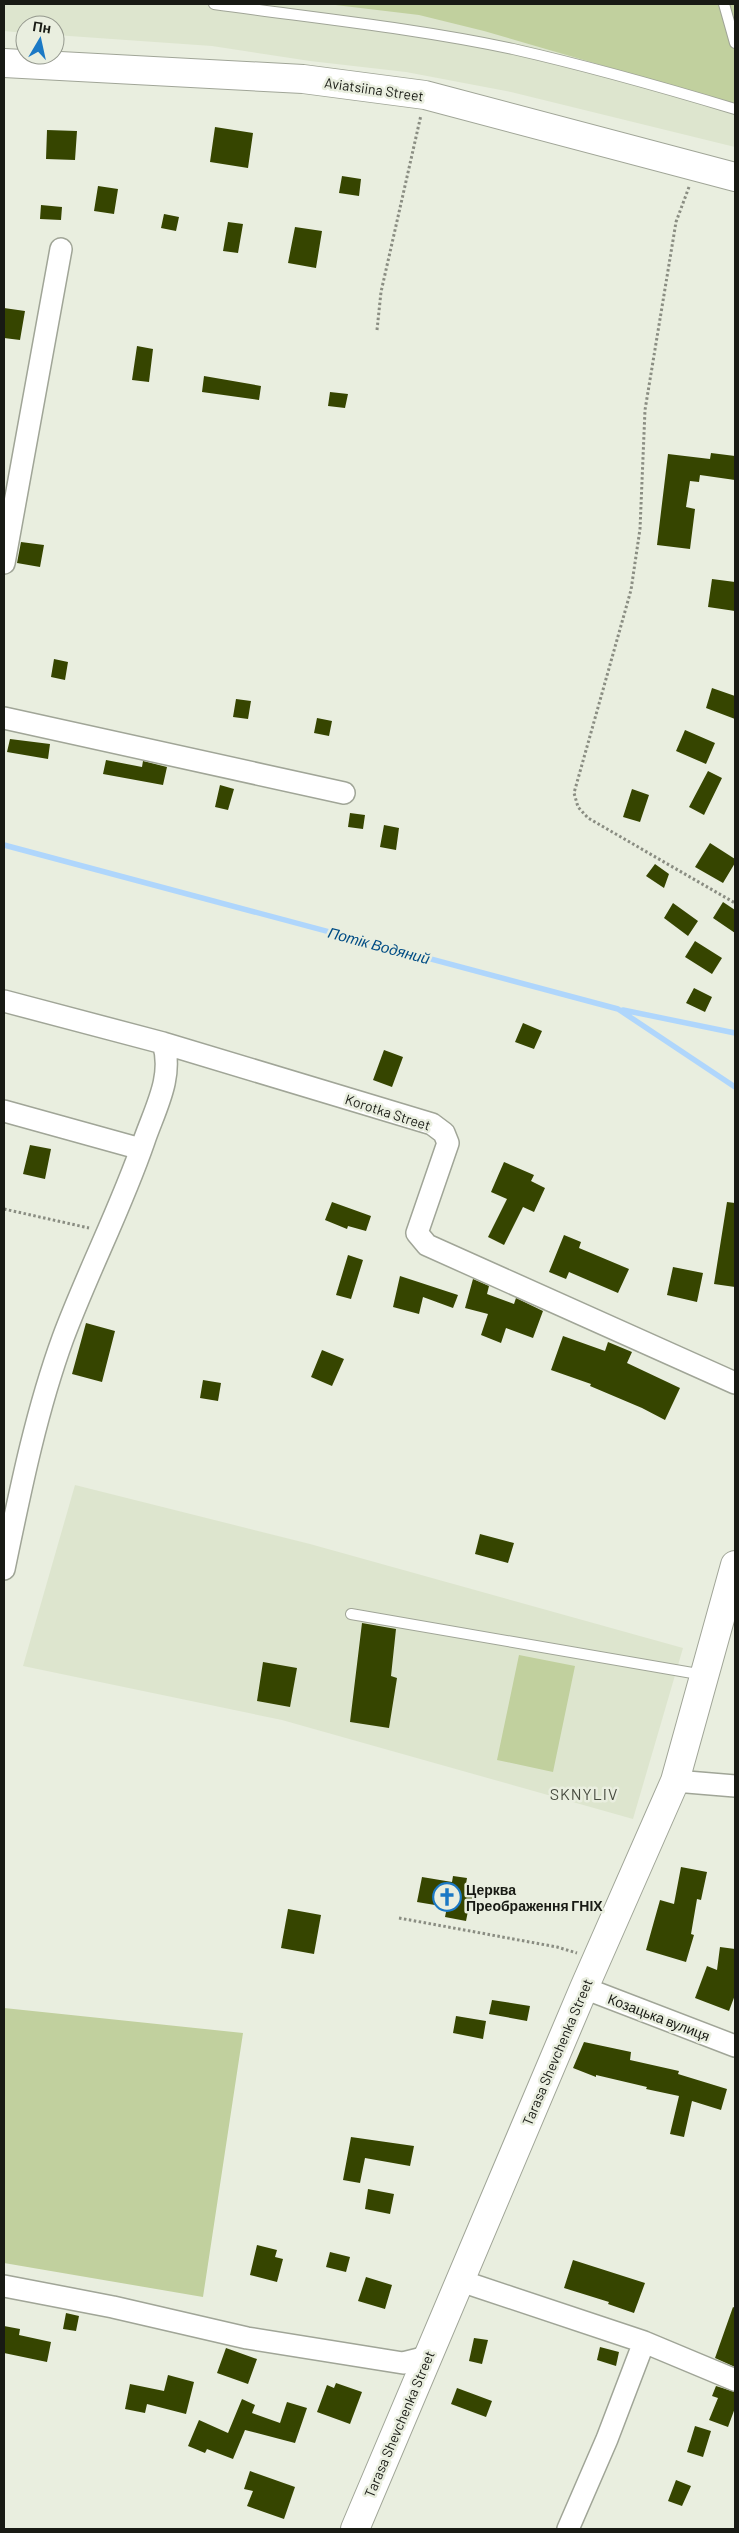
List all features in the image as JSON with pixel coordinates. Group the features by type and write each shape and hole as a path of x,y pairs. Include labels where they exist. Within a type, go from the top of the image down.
{"street":[{"name":"Aviatsiina Street","path":"4,63 303,79 425,95 697,165 735,177"},
{"path":"4,562 61,249"},
{"path":"4,718 344,793"},
{"name":"Korotka Street","path":"4,1001 163,1043 432,1124 444,1133 448,1143 417,1234 427,1245 735,1383"},
{"path":"4,1569 24,1468 62,1340 141,1148 168,1072 167,1056 163,1043"},
{"path":"4,1111 141,1148"},
{"name":"Tarasa Shevchenka Street","path":"355,2529 584,1988 675,1781 735,1566"},
{"path":"675,1781 735,1786"},
{"name":"Козацька вулиця","path":"584,1988 735,2046"},
{"path":"461,2281 644,2342 735,2380"},
{"path":"4,2286 96,2303 247,2338 404,2363 427,2358"},
{"path":"568,2529 607,2439 644,2342"}],"lane":[{"path":"214,4 396,28 512,49 633,78 735,109"},
{"path":"724,4 735,43"},
{"path":"351,1614 704,1675"}],"path":[{"path":"377,330 381,292 425,95"},
{"path":"697,165 676,222 657,328 645,410 640,529 631,590 574,793 578,807 588,818 735,903"},
{"path":"4,1209 106,1232"},
{"path":"399,1918 557,1947 597,1959"}],"shaded area":[{"path":"4,4 735,4 735,147 511,92 406,72 310,61 212,46 65,36 65,15 15,15 15,32 4,31"},
{"path":"75,1485 310,1544 683,1648 633,1819 282,1720 23,1666"}],"green space":[{"path":"327,4 735,4 735,104 484,31 419,15"},
{"path":"519,1655 575,1666 553,1772 497,1760"},
{"path":"4,2008 243,2033 203,2297 4,2263"}],"building":[{"path":"215,127 253,133 248,168 210,162"},
{"path":"47,130 77,131 75,160 46,159"},
{"path":"342,176 361,179 359,196 339,193"},
{"path":"98,186 118,189 114,214 94,211"},
{"path":"41,205 62,207 61,220 40,219"},
{"path":"164,214 179,217 176,231 161,228"},
{"path":"228,222 243,224 238,253 223,251"},
{"path":"295,227 322,231 316,268 288,263"},
{"path":"4,308 25,311 20,340 4,338"},
{"path":"137,346 153,349 149,382 132,380"},
{"path":"204,376 261,386 259,400 202,392"},
{"path":"330,392 348,394 345,408 328,406"},
{"path":"711,453 735,456 735,480 700,475 699,482 690,481 686,507 695,509 690,549 657,545 668,454 710,459"},
{"path":"21,542 44,545 40,567 17,563"},
{"path":"712,579 735,582 735,611 708,607"},
{"path":"54,659 68,662 65,680 51,677"},
{"path":"712,688 735,696 735,719 706,708"},
{"path":"236,699 251,701 248,719 233,717"},
{"path":"317,718 332,721 329,736 314,733"},
{"path":"685,730 715,743 706,764 676,751"},
{"path":"10,739 50,744 48,759 7,752"},
{"path":"106,760 142,767 143,761 167,767 163,785 103,774"},
{"path":"708,771 722,778 704,815 689,807"},
{"path":"220,785 234,789 228,810 215,807"},
{"path":"632,789 649,795 640,822 623,817"},
{"path":"350,813 365,815 363,829 348,827"},
{"path":"384,825 399,828 396,850 380,847"},
{"path":"710,843 735,859 735,863 723,883 695,867"},
{"path":"655,864 669,874 664,888 646,876"},
{"path":"723,902 735,910 735,933 713,918"},
{"path":"673,903 698,921 688,936 664,918"},
{"path":"695,941 722,958 712,974 685,957"},
{"path":"694,988 712,997 705,1012 686,1003"},
{"path":"523,1023 542,1031 534,1049 515,1042"},
{"path":"384,1050 403,1057 392,1087 373,1080"},
{"path":"30,1145 51,1149 45,1179 23,1174"},
{"path":"504,1162 534,1175 531,1181 545,1188 534,1212 523,1207 504,1245 488,1237 507,1199 491,1192"},
{"path":"332,1202 371,1216 366,1231 348,1226 347,1229 325,1220"},
{"path":"727,1202 735,1203 735,1287 714,1284"},
{"path":"564,1235 581,1242 579,1248 629,1269 618,1293 569,1272 566,1279 549,1272"},
{"path":"348,1255 363,1260 351,1299 336,1295"},
{"path":"673,1267 703,1273 697,1302 667,1295"},
{"path":"400,1276 458,1295 453,1308 423,1297 419,1314 393,1307"},
{"path":"473,1279 489,1286 487,1294 514,1304 516,1298 543,1311 533,1338 506,1328 501,1343 481,1335 488,1314 465,1308"},
{"path":"86,1323 115,1331 102,1382 72,1374"},
{"path":"563,1336 605,1351 608,1342 632,1352 627,1363 680,1388 665,1420 590,1386 591,1384 551,1370"},
{"path":"322,1350 344,1359 332,1386 311,1377"},
{"path":"203,1380 221,1383 218,1401 200,1398"},
{"path":"480,1534 514,1543 508,1563 475,1554"},
{"path":"362,1623 396,1629 391,1676 397,1678 389,1728 350,1722"},
{"path":"263,1662 297,1668 290,1707 257,1701"},
{"path":"681,1867 707,1872 701,1900 697,1899 691,1934 694,1935 686,1962 646,1950 660,1900 674,1904"},
{"name":"Церква Преображення ГНІХ","path":"453,1876 467,1878 466,1884 473,1885 472,1890 477,1901 475,1906 468,1911 466,1921 445,1917 447,1907 417,1902 422,1877 452,1882"},
{"path":"288,1909 321,1915 314,1954 281,1948"},
{"path":"720,1947 735,1949 735,1995 729,2011 695,1998 707,1966 717,1970"},
{"path":"492,2000 530,2006 527,2021 489,2014"},
{"path":"456,2016 486,2021 483,2039 453,2033"},
{"path":"584,2042 631,2052 630,2060 679,2071 678,2074 727,2089 721,2110 692,2101 684,2137 670,2134 679,2096 596,2075 596,2077 573,2068"},
{"path":"351,2137 414,2146 410,2166 365,2158 360,2183 343,2180"},
{"path":"368,2189 394,2194 390,2214 365,2209"},
{"path":"257,2245 277,2250 275,2257 283,2259 277,2282 250,2275"},
{"path":"330,2252 350,2257 346,2272 326,2267"},
{"path":"573,2260 645,2283 634,2313 608,2304 609,2302 564,2288"},
{"path":"366,2277 392,2285 385,2309 358,2301"},
{"path":"733,2307 735,2308 735,2367 715,2358"},
{"path":"66,2313 79,2316 76,2331 63,2329"},
{"path":"4,2326 20,2329 19,2335 51,2342 47,2362 4,2353"},
{"path":"474,2338 488,2340 482,2364 469,2361"},
{"path":"600,2347 619,2352 616,2366 597,2360"},
{"path":"226,2348 257,2359 248,2384 217,2373"},
{"path":"168,2375 194,2382 186,2414 147,2404 145,2413 125,2409 130,2384 164,2391"},
{"path":"336,2383 362,2392 350,2424 317,2412 327,2385 334,2388"},
{"path":"716,2386 735,2392 735,2408 728,2427 709,2420 718,2398 712,2396"},
{"path":"457,2388 492,2401 486,2417 451,2404"},
{"path":"242,2399 255,2405 252,2413 280,2423 287,2402 307,2408 295,2443 245,2430 233,2459 207,2449 205,2453 188,2446 199,2420 228,2433"},
{"path":"695,2426 711,2431 703,2457 687,2452"},
{"path":"250,2471 295,2487 284,2519 247,2506 253,2491 244,2489"},
{"path":"676,2480 691,2486 682,2506 668,2501"}],"waterway":[{"name":"Потік Водяний","path":"4,845 618,1009 735,1087"},
{"path":"623,1010 735,1033"}],"place":[{"name":"Церква Преображення ГНІХ","path":"447,1897"}],"district":[{"name":"SKNYLIV","path":"584,1793"}]}
